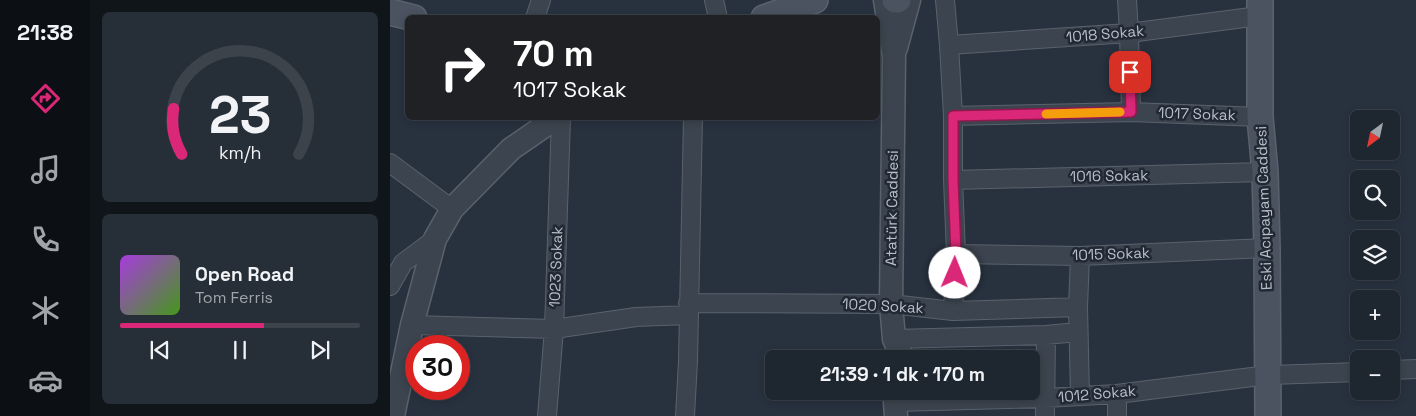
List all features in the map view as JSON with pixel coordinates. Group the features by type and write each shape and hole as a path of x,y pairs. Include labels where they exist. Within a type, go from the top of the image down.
{"main road":[{"path":"772,15 815,0"},
{"name":"Eski Acıpayam Caddesi","path":"1260,8 1260,117 1265,172 1267,248 1268,416"},
{"path":"390,12 405,16"}],"street":[{"path":"536,15 541,0"},
{"path":"714,0 717,15"},
{"path":"870,0 892,4 894,56"},
{"path":"894,56 909,0"},
{"path":"945,0 953,116 956,254 953,311"},
{"path":"1127,0 1130,33 1131,112"},
{"name":"1018 Sokak","path":"949,45 1130,33 1260,8"},
{"name":"Atatürk Caddesi","path":"894,56 891,304 898,349"},
{"name":"1017 Sokak","path":"953,116 1131,112 1260,117"},
{"path":"393,416 412,326 435,239 452,209 511,149 553,120"},
{"name":"1023 Sokak","path":"547,416 554,329 561,120"},
{"path":"686,416 693,120"},
{"path":"390,163 452,209"},
{"name":"1016 Sokak","path":"953,180 1265,172"},
{"path":"390,286 403,263 435,239"},
{"name":"1015 Sokak","path":"956,254 1080,256 1267,248"},
{"path":"1080,256 1078,307 1080,396"},
{"name":"1020 Sokak","path":"412,326 554,329 688,309 891,304 953,311 1078,307"},
{"path":"898,349 1078,332"},
{"path":"1045,416 1046,335"},
{"path":"1400,370 1416,370"},
{"name":"1012 Sokak","path":"896,403 1117,394 1268,375 1350,372"},
{"path":"1117,394 1118,416"}],"slow traffic":[{"path":"1046,114 1120,112"}],"route":[{"path":"955,273 953,116 1131,112 1130,72"}]}
